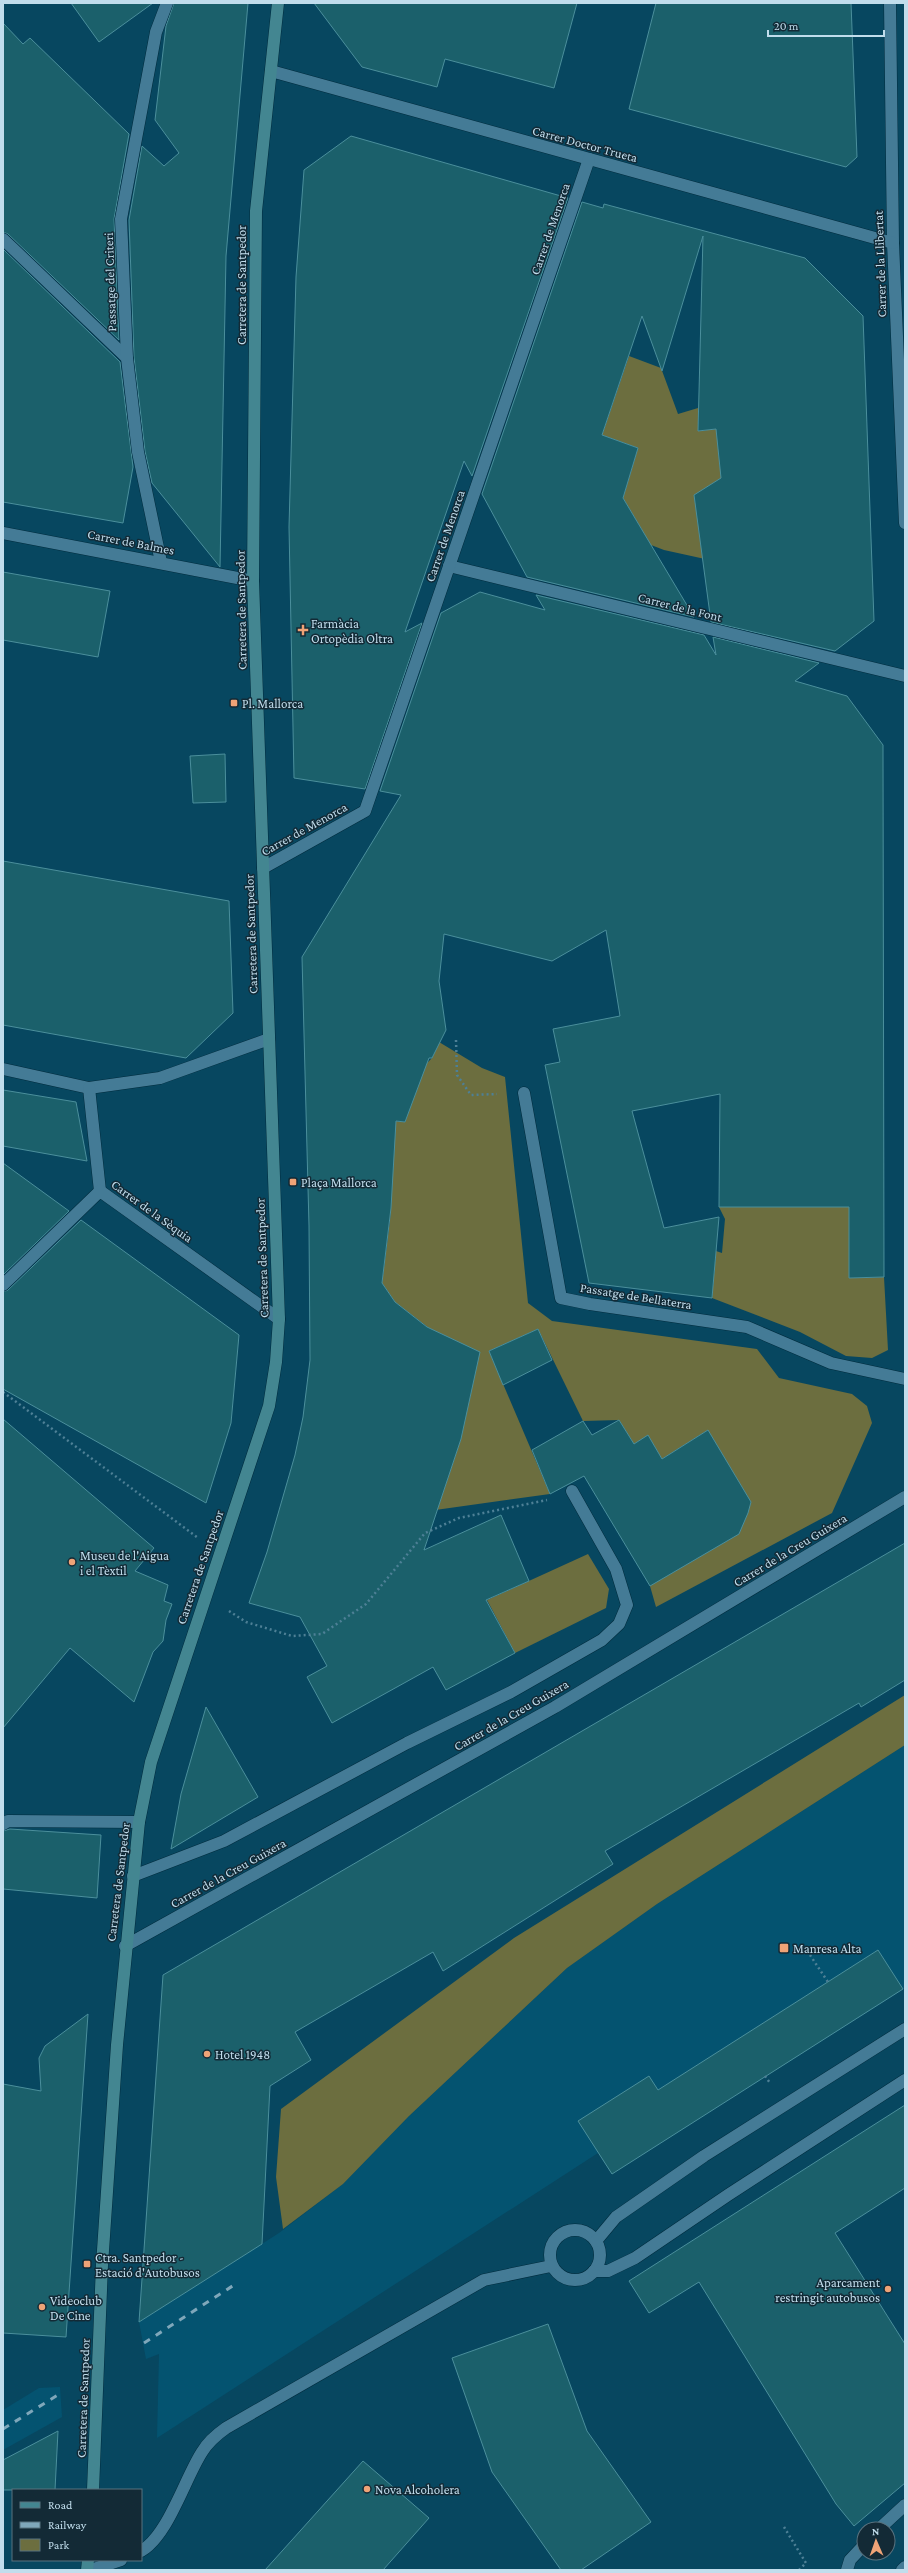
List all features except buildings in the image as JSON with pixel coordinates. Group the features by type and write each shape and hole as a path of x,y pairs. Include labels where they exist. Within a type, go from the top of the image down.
{"street":[{"name":"Passatge del Criteri","path":"161,562 138,452 127,358 121,219 156,32 167,3"},
{"name":"Carretera de Santpedor","path":"93,2489 102,2265 125,1946 139,1822 151,1762 269,1406 276,1362 279,1319 253,581 256,211 278,3"},
{"name":"Carrer de la Llibertat","path":"890,3 893,243 905,523"},
{"name":"Carrer Doctor Trueta","path":"271,71 893,243"},
{"name":"Carrer de Menorca","path":"263,868 365,811 589,159"},
{"path":"3,239 127,358"},
{"name":"Carrer de Balmes","path":"3,532 253,581"},
{"name":"Carrer de la Font","path":"449,566 905,676"},
{"path":"3,1068 89,1088 160,1078 269,1039"},
{"path":"89,1088 100,1190"},
{"name":"Passatge de Bellaterra","path":"524,1093 561,1298 590,1304 747,1327 831,1363 905,1379"},
{"name":"Carrer de la Sèquia","path":"3,1285 100,1190 279,1319"},
{"path":"133,1876 224,1841 407,1743 511,1692 602,1640 619,1624 627,1605 616,1569 575,1494"},
{"name":"Carrer de la Creu Guixera","path":"125,1946 555,1706 905,1497"},
{"path":"3,1824 8,1821 139,1822"},
{"path":"596,2241 616,2217 698,2160 905,2029"},
{"path":"594,2271 608,2271 635,2258 728,2194 905,2080"},
{"path":"580,2230 586,2232 596,2241 599,2247 600,2260 594,2271 586,2278 571,2280 558,2274 552,2266 550,2248 562,2232 580,2230"},
{"path":"142,2550 156,2537 201,2452 212,2439 226,2428 484,2280 552,2266"},
{"path":"887,2521 905,2504"},
{"path":"847,2570 850,2560 856,2554"},
{"path":"91,2570 118,2561"},
{"path":"902,2570 905,2567"}],"path":[{"path":"456,1040 457,1075 471,1095 524,1093"},
{"path":"3,1392 199,1539"},
{"path":"205,1596 246,1622 292,1636 322,1634 366,1604 425,1533 459,1518 496,1509 575,1494"},
{"path":"810,1955 828,1982"},
{"path":"765,2076 771,2084"},
{"path":"784,2527 806,2563 800,2570"}],"shaded area":[{"path":"905,1745 905,1988 612,2174 598,2153 157,2438 159,2354 146,2359 139,2322 279,2233 343,2184 409,2116 567,1968 657,1904"},
{"path":"60,2387 62,2417 3,2450 3,2410 39,2388"}],"green space":[{"path":"629,356 661,368 678,414 698,408 698,431 725,428 754,397 705,559 664,550 638,540 642,530 623,498 638,448 602,435"},
{"path":"439,1042 482,1068 505,1077 528,1303 552,1321 757,1349 779,1378 852,1394 867,1406 872,1423 832,1513 656,1607 650,1586 708,1430 662,1459 648,1436 634,1444 619,1420 583,1421 538,1329 489,1351 550,1494 414,1513 430,1329 395,1302 382,1283 390,1220 395,1121 405,1122 421,1069 432,1058"},
{"path":"719,1207 849,1207 849,1278 884,1277 888,1350 872,1358 846,1356 800,1332 712,1298 716,1251 722,1253 725,1219"},
{"path":"588,1554 609,1589 606,1608 515,1653 487,1600"},
{"path":"905,1695 905,1745 657,1904 567,1968 409,2116 343,2184 283,2229 276,2177 281,2109 514,1938"}],"railway":[{"path":"144,2343 234,2285"},
{"path":"3,2429 61,2393"}],"place":[{"name":"Farmàcia Ortopèdia Oltra","path":"303,630"},
{"name":"Pl. Mallorca","path":"234,703"},
{"name":"Plaça Mallorca","path":"293,1182"},
{"name":"Museu de l'Aigua i el Tèxtil","path":"72,1562"},
{"name":"Manresa Alta","path":"784,1948"},
{"name":"Hotel 1948","path":"207,2054"},
{"name":"Ctra. Santpedor - Estació d'Autobusos","path":"87,2264"},
{"name":"Aparcament restringit autobusos","path":"888,2289"},
{"name":"Videoclub De Cine","path":"42,2307"},
{"name":"Nova Alcoholera","path":"367,2489"}]}
